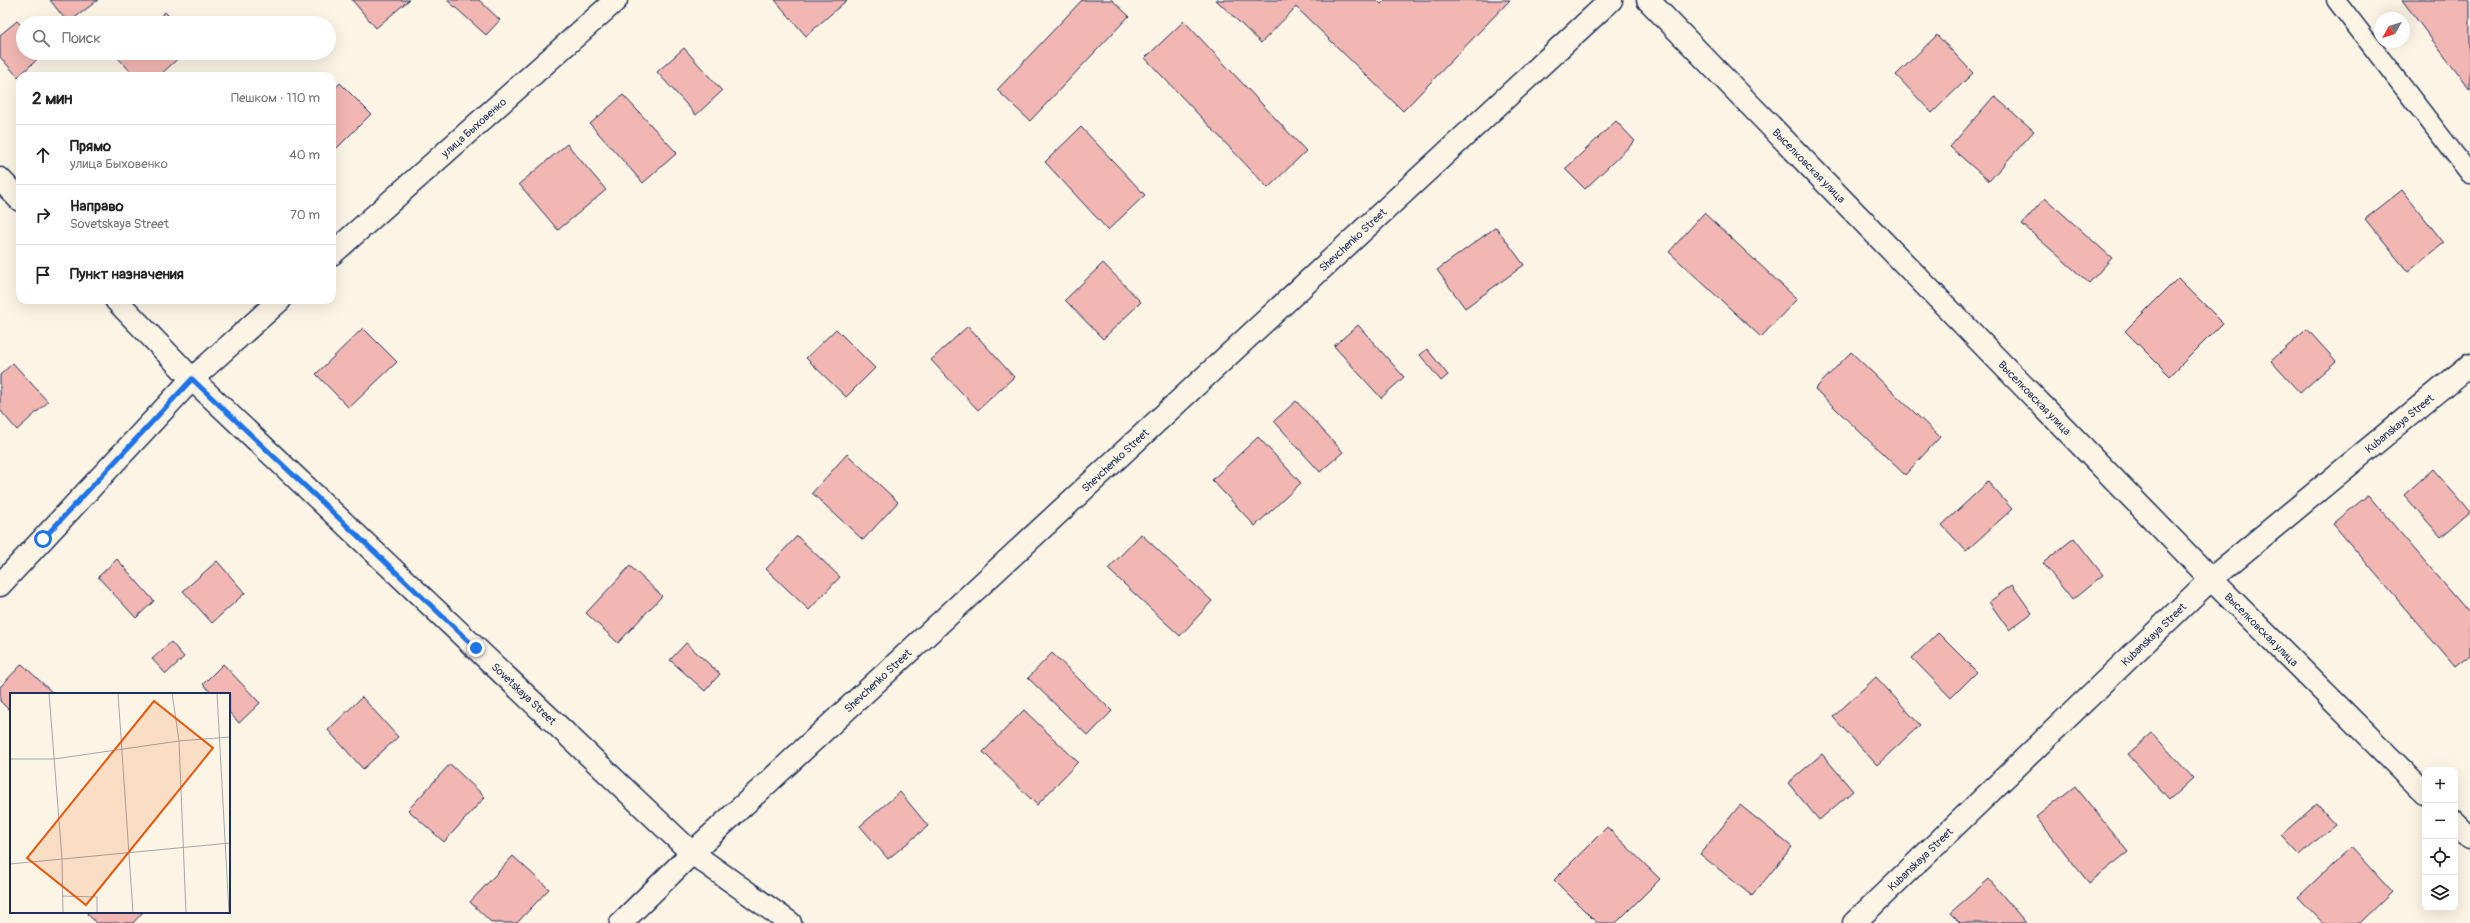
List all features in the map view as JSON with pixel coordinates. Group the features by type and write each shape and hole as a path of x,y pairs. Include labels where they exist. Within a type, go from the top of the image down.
{"street":[{"name":"улица Быховенко","path":"336,250 616,0"},
{"name":"Shevchenko Street","path":"621,923 692,853 1611,0"},
{"name":"Выселковская улица","path":"1648,0 2211,579 2422,790"},
{"path":"0,179 16,196"},
{"name":"Sovetskaya Street","path":"120,304 192,379 692,853 790,923"},
{"path":"0,585 192,379 276,304"},
{"name":"Kubanskaya Street","path":"1854,923 2211,579 2470,365"},
{"path":"2458,826 2470,838"}],"lane":[{"path":"2336,0 2470,174"}],"building":[{"path":"50,0 98,0 77,16 63,16"},
{"path":"352,0 409,0 376,28"},
{"path":"447,0 479,0 500,20 486,35"},
{"path":"775,0 847,0 806,36"},
{"path":"1082,0 1112,0 1129,16 1030,121 997,90"},
{"path":"1216,0 1377,0 1381,4 1385,0 1510,0 1403,111 1296,7 1261,43"},
{"path":"2402,0 2470,0 2470,90"},
{"path":"165,12 169,16 161,16"},
{"path":"1184,21 1306,151 1268,188 1145,58"},
{"path":"16,22 16,60 36,60 23,72 16,72 16,75 0,57 0,35"},
{"path":"1937,35 1973,73 1932,113 1896,75"},
{"path":"684,48 722,91 696,115 657,72"},
{"path":"120,60 176,60 163,72 131,72"},
{"path":"340,83 371,114 336,149 336,88"},
{"path":"623,95 677,153 643,183 590,124"},
{"path":"1994,96 2034,131 1989,181 1950,147"},
{"path":"1616,121 1635,141 1585,189 1565,169"},
{"path":"1081,127 1145,195 1108,230 1045,162"},
{"path":"567,144 606,190 558,230 519,184"},
{"path":"2402,190 2444,243 2408,272 2365,219"},
{"path":"2045,198 2112,258 2089,283 2022,224"},
{"path":"1704,213 1797,299 1761,337 1669,252"},
{"path":"1496,227 1524,265 1465,308 1437,270"},
{"path":"1103,263 1141,302 1103,339 1065,300"},
{"path":"2178,278 2223,323 2170,376 2125,331"},
{"path":"1358,325 1404,377 1381,398 1334,346"},
{"path":"968,326 1014,377 978,410 931,360"},
{"path":"363,328 397,362 349,408 316,374"},
{"path":"836,329 875,368 846,397 806,358"},
{"path":"2307,329 2336,361 2300,393 2271,361"},
{"path":"1427,349 1448,375 1441,381 1420,355"},
{"path":"1851,352 1940,437 1905,475 1815,389"},
{"path":"13,363 48,402 17,430 0,410 0,375"},
{"path":"1296,401 1343,452 1320,472 1274,421"},
{"path":"1258,437 1301,483 1255,526 1212,480"},
{"path":"847,454 898,502 863,540 812,493"},
{"path":"2433,469 2470,512 2441,537 2404,495"},
{"path":"1988,482 2012,509 1966,551 1942,525"},
{"path":"2368,495 2470,614 2470,655 2455,667 2333,524"},
{"path":"1141,534 1212,601 1180,636 1108,569"},
{"path":"797,536 840,577 809,610 766,569"},
{"path":"2074,538 2103,575 2072,600 2043,563"},
{"path":"117,559 154,601 136,618 98,577"},
{"path":"217,561 245,593 212,623 183,591"},
{"path":"630,566 662,596 618,643 586,613"},
{"path":"2012,585 2032,613 2009,630 1989,602"},
{"path":"1938,633 1977,672 1951,698 1912,658"},
{"path":"171,642 184,657 166,674 152,659"},
{"path":"686,643 720,674 705,691 670,660"},
{"path":"1052,653 1112,711 1088,736 1028,678"},
{"path":"22,664 53,693 10,693 10,711 0,701 0,687"},
{"path":"223,664 260,703 239,723 230,713 230,693 211,693 203,684"},
{"path":"1876,677 1920,725 1877,765 1833,717"},
{"path":"362,697 398,737 363,769 328,730"},
{"path":"1024,710 1078,762 1037,805 983,752"},
{"path":"2152,733 2193,778 2169,800 2128,754"},
{"path":"1822,754 1853,791 1819,820 1788,783"},
{"path":"450,764 485,797 444,842 408,810"},
{"path":"2075,786 2128,852 2089,883 2036,817"},
{"path":"900,792 928,826 888,859 860,826"},
{"path":"2317,804 2335,824 2300,855 2281,835"},
{"path":"1740,805 1792,847 1752,896 1700,854"},
{"path":"1607,827 1660,879 1616,923 1597,923 1554,880"},
{"path":"2351,847 2392,892 2360,923 2323,923 2298,897"},
{"path":"513,856 549,889 517,923 492,923 470,902"},
{"path":"1989,879 2026,923 1960,923 1950,913"},
{"path":"142,913 133,923 97,923 87,914"}],"route":[{"path":"43,539 192,379 476,648"}]}
